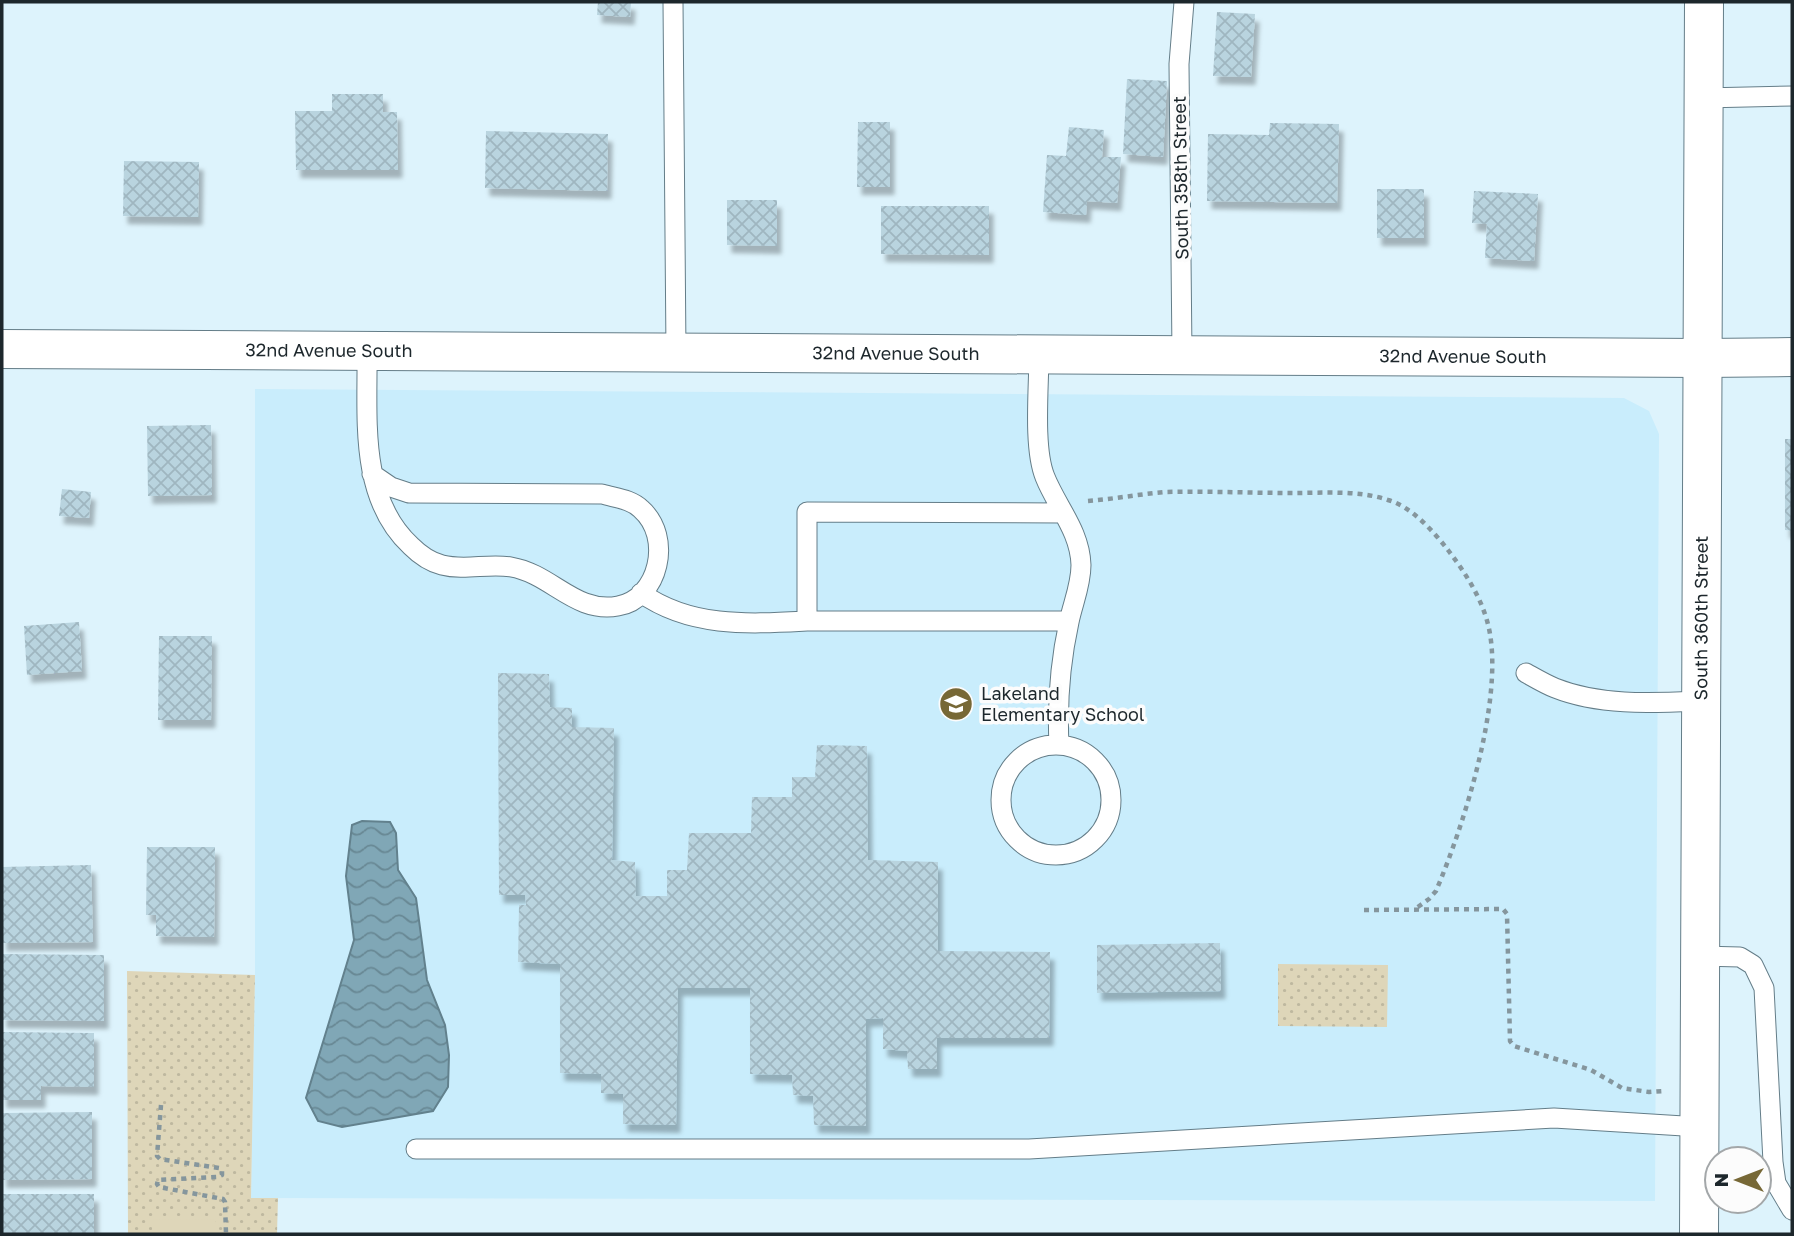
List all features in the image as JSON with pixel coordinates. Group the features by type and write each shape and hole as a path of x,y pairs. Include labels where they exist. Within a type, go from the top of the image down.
{"street":[{"name":"South 360th Street","path":"1699,1234 1703,2"},
{"name":"32nd Avenue South","path":"2,349 1792,357"}],"lane":[{"path":"673,2 676,352"},
{"name":"South 358th Street","path":"1182,354 1179,64 1184,2"},
{"path":"1703,97 1792,96"},
{"path":"367,350 372,474 382,508 400,536 420,555 441,565 465,568 509,566 531,572 580,603 600,608 621,606 641,593 653,577 660,557 660,538 651,520 640,508 626,500 602,494 409,493 391,487 372,474"},
{"path":"1039,354 1040,448 1044,475 1070,522 1077,540 1081,564 1079,590 1069,621 1059,681 1059,745"},
{"path":"807,621 807,512 1060,508"},
{"path":"641,593 687,615 715,622 746,625 807,621 1069,621"},
{"path":"1526,673 1556,688 1600,699 1640,703 1700,701"},
{"path":"1059,745 1072,747 1096,762 1109,786 1111,800 1104,827 1085,847 1073,853 1046,854 1032,850 1011,833 1004,821 1001,793 1004,780 1020,758 1032,750 1059,745"},
{"path":"1700,956 1740,957 1753,965 1764,988 1773,1162 1776,1183 1792,1210"},
{"path":"416,1149 1029,1149 1554,1118 1700,1127"}],"path":[{"path":"1060,508 1164,492 1375,496 1399,503 1440,540 1463,569 1480,599 1490,634 1492,670 1479,763 1465,808 1436,891 1415,909"},
{"path":"1364,909 1503,909 1507,914 1510,1041 1514,1046 1591,1070 1622,1088 1649,1092 1700,1090"},
{"path":"161,1105 157,1156 160,1159 219,1168 222,1175 158,1180 157,1184 159,1187 223,1199 226,1234"}],"shaded area":[{"name":"Lakeland Elementary School","path":"255,389 1624,398 1649,411 1659,434 1655,1201 251,1198 255,975"},
{"path":"1278,964 1388,965 1387,1027 1278,1026"},
{"path":"127,971 255,975 251,1198 278,1198 277,1234 128,1234"},
{"path":"215,1219 215,1234 152,1234 152,1220"}],"water":[{"path":"362,821 390,822 396,833 398,870 416,898 427,980 445,1025 449,1055 448,1087 433,1111 342,1127 318,1121 306,1098 354,940 346,876 352,825"}],"building":[{"path":"598,2 631,2 630,17 597,15"},
{"path":"1217,12 1255,14 1251,77 1213,76"},
{"path":"1127,79 1167,81 1163,157 1123,154"},
{"path":"332,94 383,94 383,112 397,112 398,170 296,170 295,111 332,111"},
{"path":"858,122 890,122 890,187 857,187"},
{"path":"1270,123 1339,124 1337,203 1207,201 1208,134 1269,135"},
{"path":"1069,127 1104,130 1102,157 1121,157 1117,203 1087,201 1086,215 1043,212 1047,155 1066,156"},
{"path":"486,131 608,134 607,191 485,188"},
{"path":"124,161 199,162 198,217 123,216"},
{"path":"1377,189 1424,189 1424,238 1377,238"},
{"path":"1474,191 1538,194 1534,261 1485,258 1487,224 1472,223"},
{"path":"727,200 777,200 777,246 727,245"},
{"path":"881,206 989,206 989,255 881,254"},
{"path":"211,425 212,495 148,496 147,426"},
{"path":"1785,439 1792,439 1792,531 1785,530"},
{"path":"62,489 91,492 89,518 59,516"},
{"path":"79,622 82,671 27,675 24,626"},
{"path":"159,636 212,636 211,720 158,720"},
{"path":"498,673 549,674 550,707 572,708 572,727 614,728 612,860 635,862 636,896 667,896 667,870 687,870 689,833 751,833 752,797 792,797 792,777 815,777 817,745 867,746 868,860 938,862 938,951 1050,952 1049,1038 937,1038 937,1069 908,1069 907,1051 883,1049 883,1018 866,1019 866,1126 814,1125 813,1096 793,1095 792,1075 750,1074 750,988 678,988 676,1125 623,1124 623,1094 601,1093 601,1074 560,1073 560,964 518,962 519,905 526,905 525,895 499,895"},
{"path":"147,847 215,847 214,937 156,936 156,915 146,915"},
{"path":"91,865 93,942 2,943 2,867"},
{"path":"1220,943 1221,991 1097,993 1097,945"},
{"path":"2,954 104,955 104,1021 2,1020"},
{"path":"2,1032 94,1033 94,1087 41,1086 41,1100 2,1100"},
{"path":"92,1112 92,1179 2,1180 2,1113"},
{"path":"2,1194 94,1194 94,1234 2,1234"}],"place":[{"name":"Lakeland Elementary School","path":"956,704"}]}
